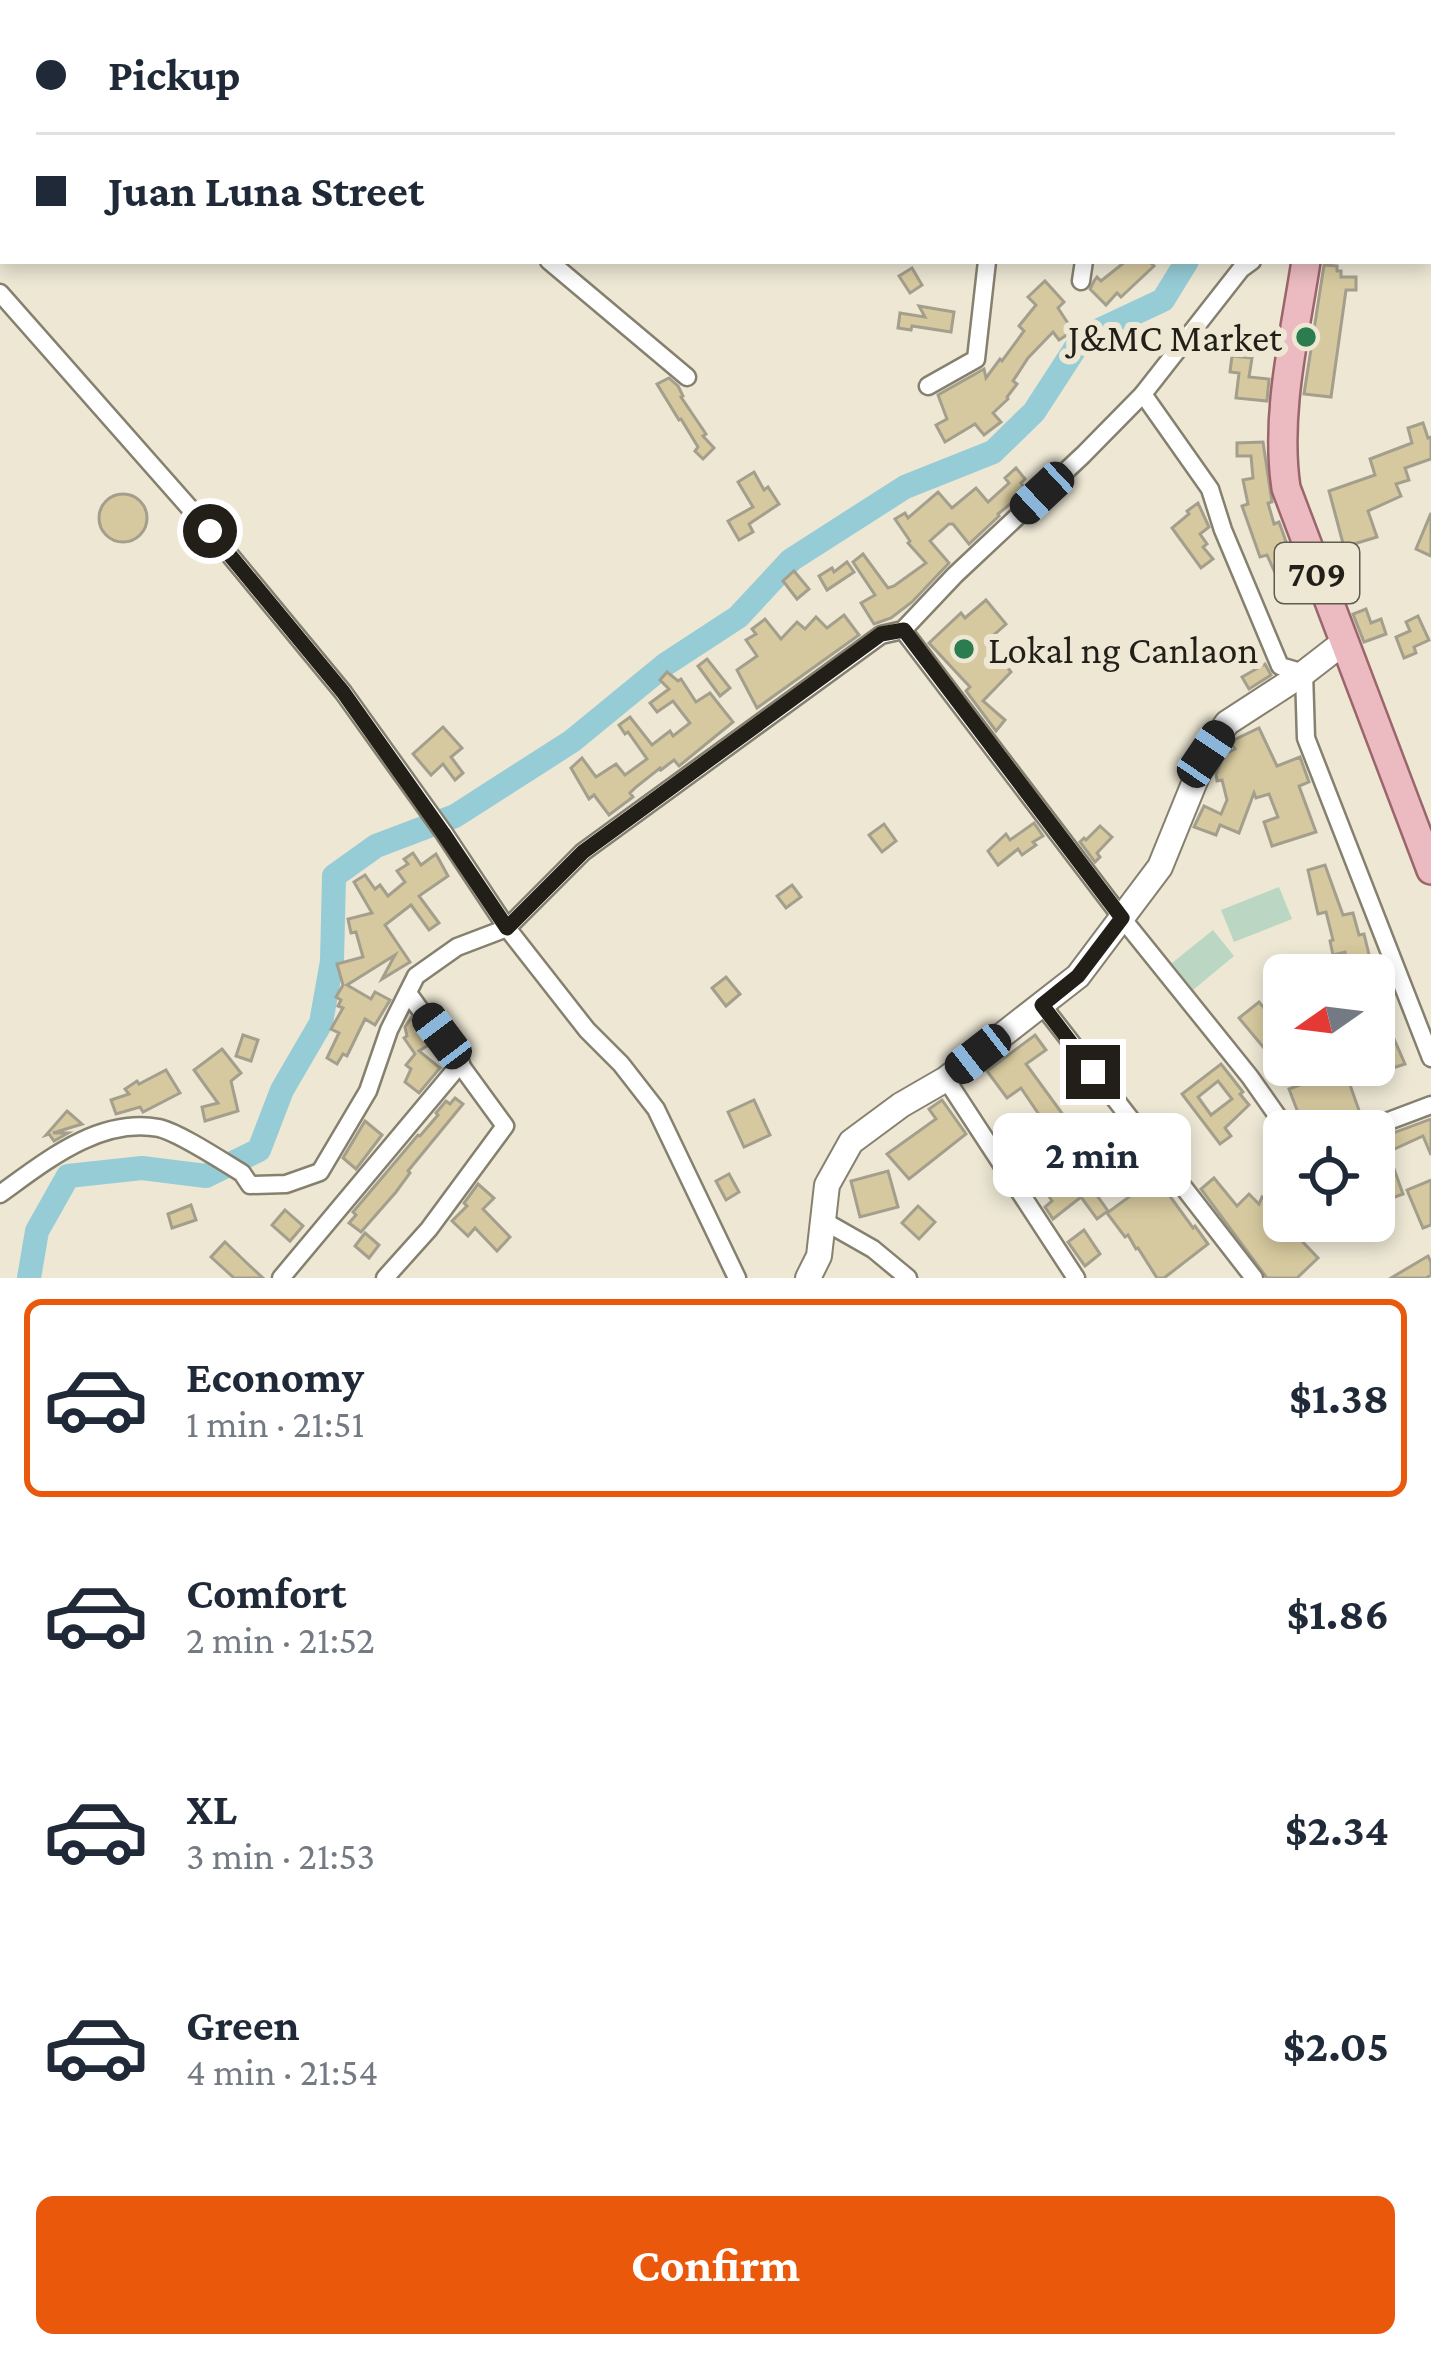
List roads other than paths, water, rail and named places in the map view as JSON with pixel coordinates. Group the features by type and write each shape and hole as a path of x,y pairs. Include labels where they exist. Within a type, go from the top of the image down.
{"main road":[{"name":"709","path":"1306,264 1286,400 1283,469 1292,506 1431,871"}],"street":[{"path":"553,264 687,377"},
{"path":"928,386 976,358 988,264"},
{"path":"1081,281 1084,264"},
{"path":"0,1194 50,1159 108,1128 161,1129 242,1173 250,1185 286,1184 320,1172 368,1091 389,1030 416,976 457,947 507,928 583,852 881,634 904,630 1144,394 1247,264"},
{"path":"0,293 343,692 507,928 656,1109 737,1278"},
{"path":"1144,394 1210,489 1280,666 1304,673"},
{"path":"904,630 1273,1110"},
{"path":"808,1278 819,1256 827,1185 851,1142 946,1079 1078,976 1160,867 1206,754 1227,723 1344,642"},
{"path":"1304,673 1306,738 1431,1058"},
{"path":"385,1278 505,1126 408,993"},
{"path":"1042,1005 1254,1278"},
{"path":"281,1278 461,1063"},
{"path":"946,1079 1076,1278"},
{"path":"1395,1119 1431,1105"},
{"path":"822,1220 873,1249 908,1278"}],"waterway":[{"path":"29,1278 37,1231 68,1176 142,1168 206,1176 259,1150 282,1090 321,1023 332,961 334,876 376,846 455,816 572,741 666,664 738,617 791,560 905,487 993,452 1034,412 1082,338 1163,300 1185,264"}],"place":[{"name":"J&MC Market","path":"1306,337"},
{"name":"Lokal ng Canlaon","path":"964,649"}]}
